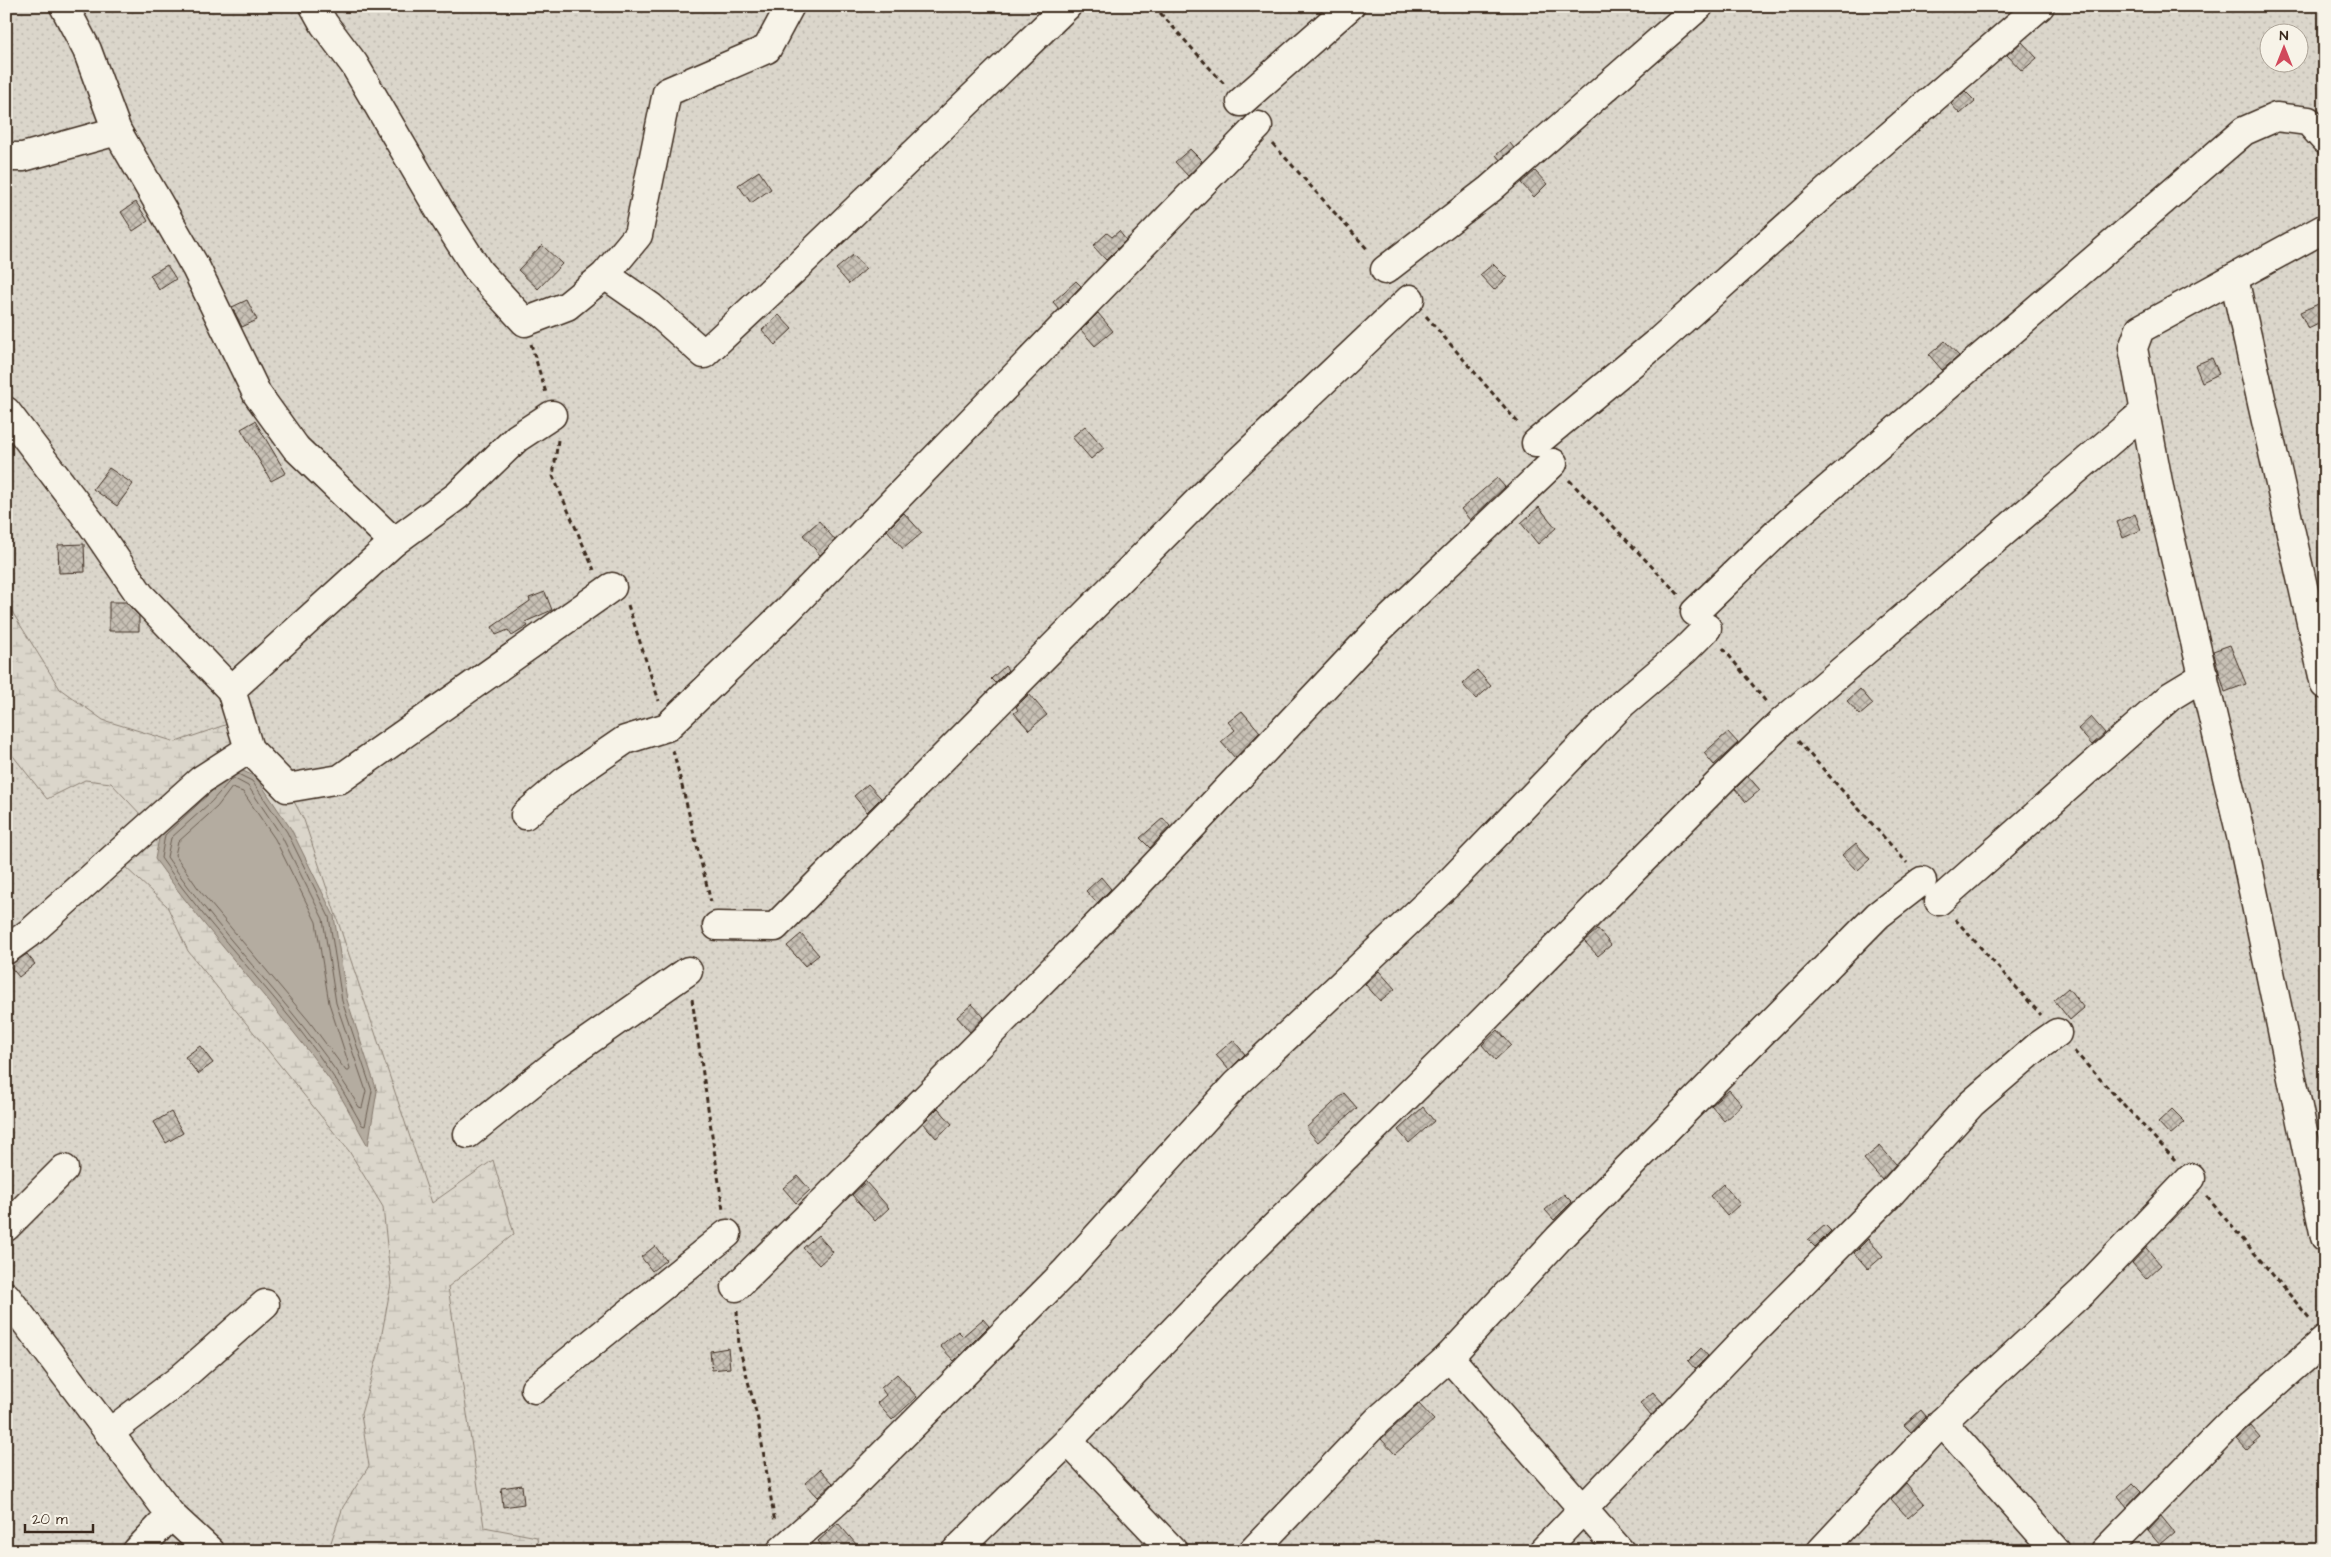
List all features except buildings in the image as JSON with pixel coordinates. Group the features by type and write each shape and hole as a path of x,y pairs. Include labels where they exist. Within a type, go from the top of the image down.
{"lane":[{"path":"64,6 87,50 117,131 196,268 256,394 296,448 394,542"},
{"path":"314,6 324,24 354,64 440,211 479,272 525,322 567,306 605,276 638,236 667,92 767,49 790,6"},
{"path":"605,276 651,307 704,354 814,251 1067,6"},
{"path":"1241,102 1350,6"},
{"path":"1385,270 1490,189 1699,6"},
{"path":"1536,443 1660,340 1848,172 2040,6"},
{"path":"779,1541 836,1502 1065,1272 1236,1084 1447,885 1623,703 1684,651 1701,620 1779,531 2244,131 2276,117 2308,121 2325,140"},
{"path":"525,816 565,781 625,740 667,727 787,612 1258,126"},
{"path":"6,157 23,157 117,131"},
{"path":"2325,228 2140,329 2133,348 2161,498 2246,857 2325,1237"},
{"path":"2234,278 2325,684"},
{"path":"717,926 775,927 1216,483 1410,299"},
{"path":"6,411 91,523 140,595 231,690 249,749 287,788 340,779 612,587"},
{"path":"956,1551 1068,1442 1250,1251 1782,722 2144,412"},
{"path":"231,690 394,542 457,496 517,438 552,415"},
{"path":"736,1287 834,1191 1129,893 1374,634 1553,463"},
{"path":"1253,1551 1378,1420 1449,1357 1559,1238 1878,914 1931,891 2171,696 2204,676"},
{"path":"6,950 32,931 201,780 249,749"},
{"path":"468,1134 559,1061 688,971"},
{"path":"1543,1551 1740,1345 1888,1196 1972,1104 2037,1047 2057,1033"},
{"path":"6,1227 64,1169"},
{"path":"1821,1551 1942,1422 2083,1291 2191,1178"},
{"path":"534,1389 727,1234"},
{"path":"6,1296 171,1516 210,1551"},
{"path":"109,1433 180,1379 265,1304"},
{"path":"2105,1551 2233,1421 2318,1330"},
{"path":"1449,1357 1620,1551"},
{"path":"1942,1422 2056,1551"},
{"path":"1068,1442 1173,1551"},
{"path":"136,1551 171,1516"}],"path":[{"path":"1154,6 1241,102"},
{"path":"1258,126 1385,270"},
{"path":"1410,299 1536,443"},
{"path":"525,322 558,436 553,476 593,569 628,604 667,727 717,926"},
{"path":"1553,463 1701,620 1782,722 2057,1033 2191,1178 2318,1330"},
{"path":"688,971 727,1234"},
{"path":"736,1287 738,1346 758,1420 779,1541"}],"green space":[{"path":"6,6 2325,6 2325,1551 6,1551"},
{"path":"6,602 60,689 103,720 176,742 248,717 304,820 432,1203 493,1160 514,1234 448,1287 484,1527 537,1537 538,1551 328,1551 343,1507 369,1466 361,1414 378,1355 391,1284 383,1207 349,1151 188,951 167,906 109,852 143,817 111,783 85,780 47,799 6,747"}],"water":[{"path":"228,764 256,777 291,829 334,916 347,1000 377,1091 368,1146 337,1091 311,1054 198,916 155,859 160,833"}]}
